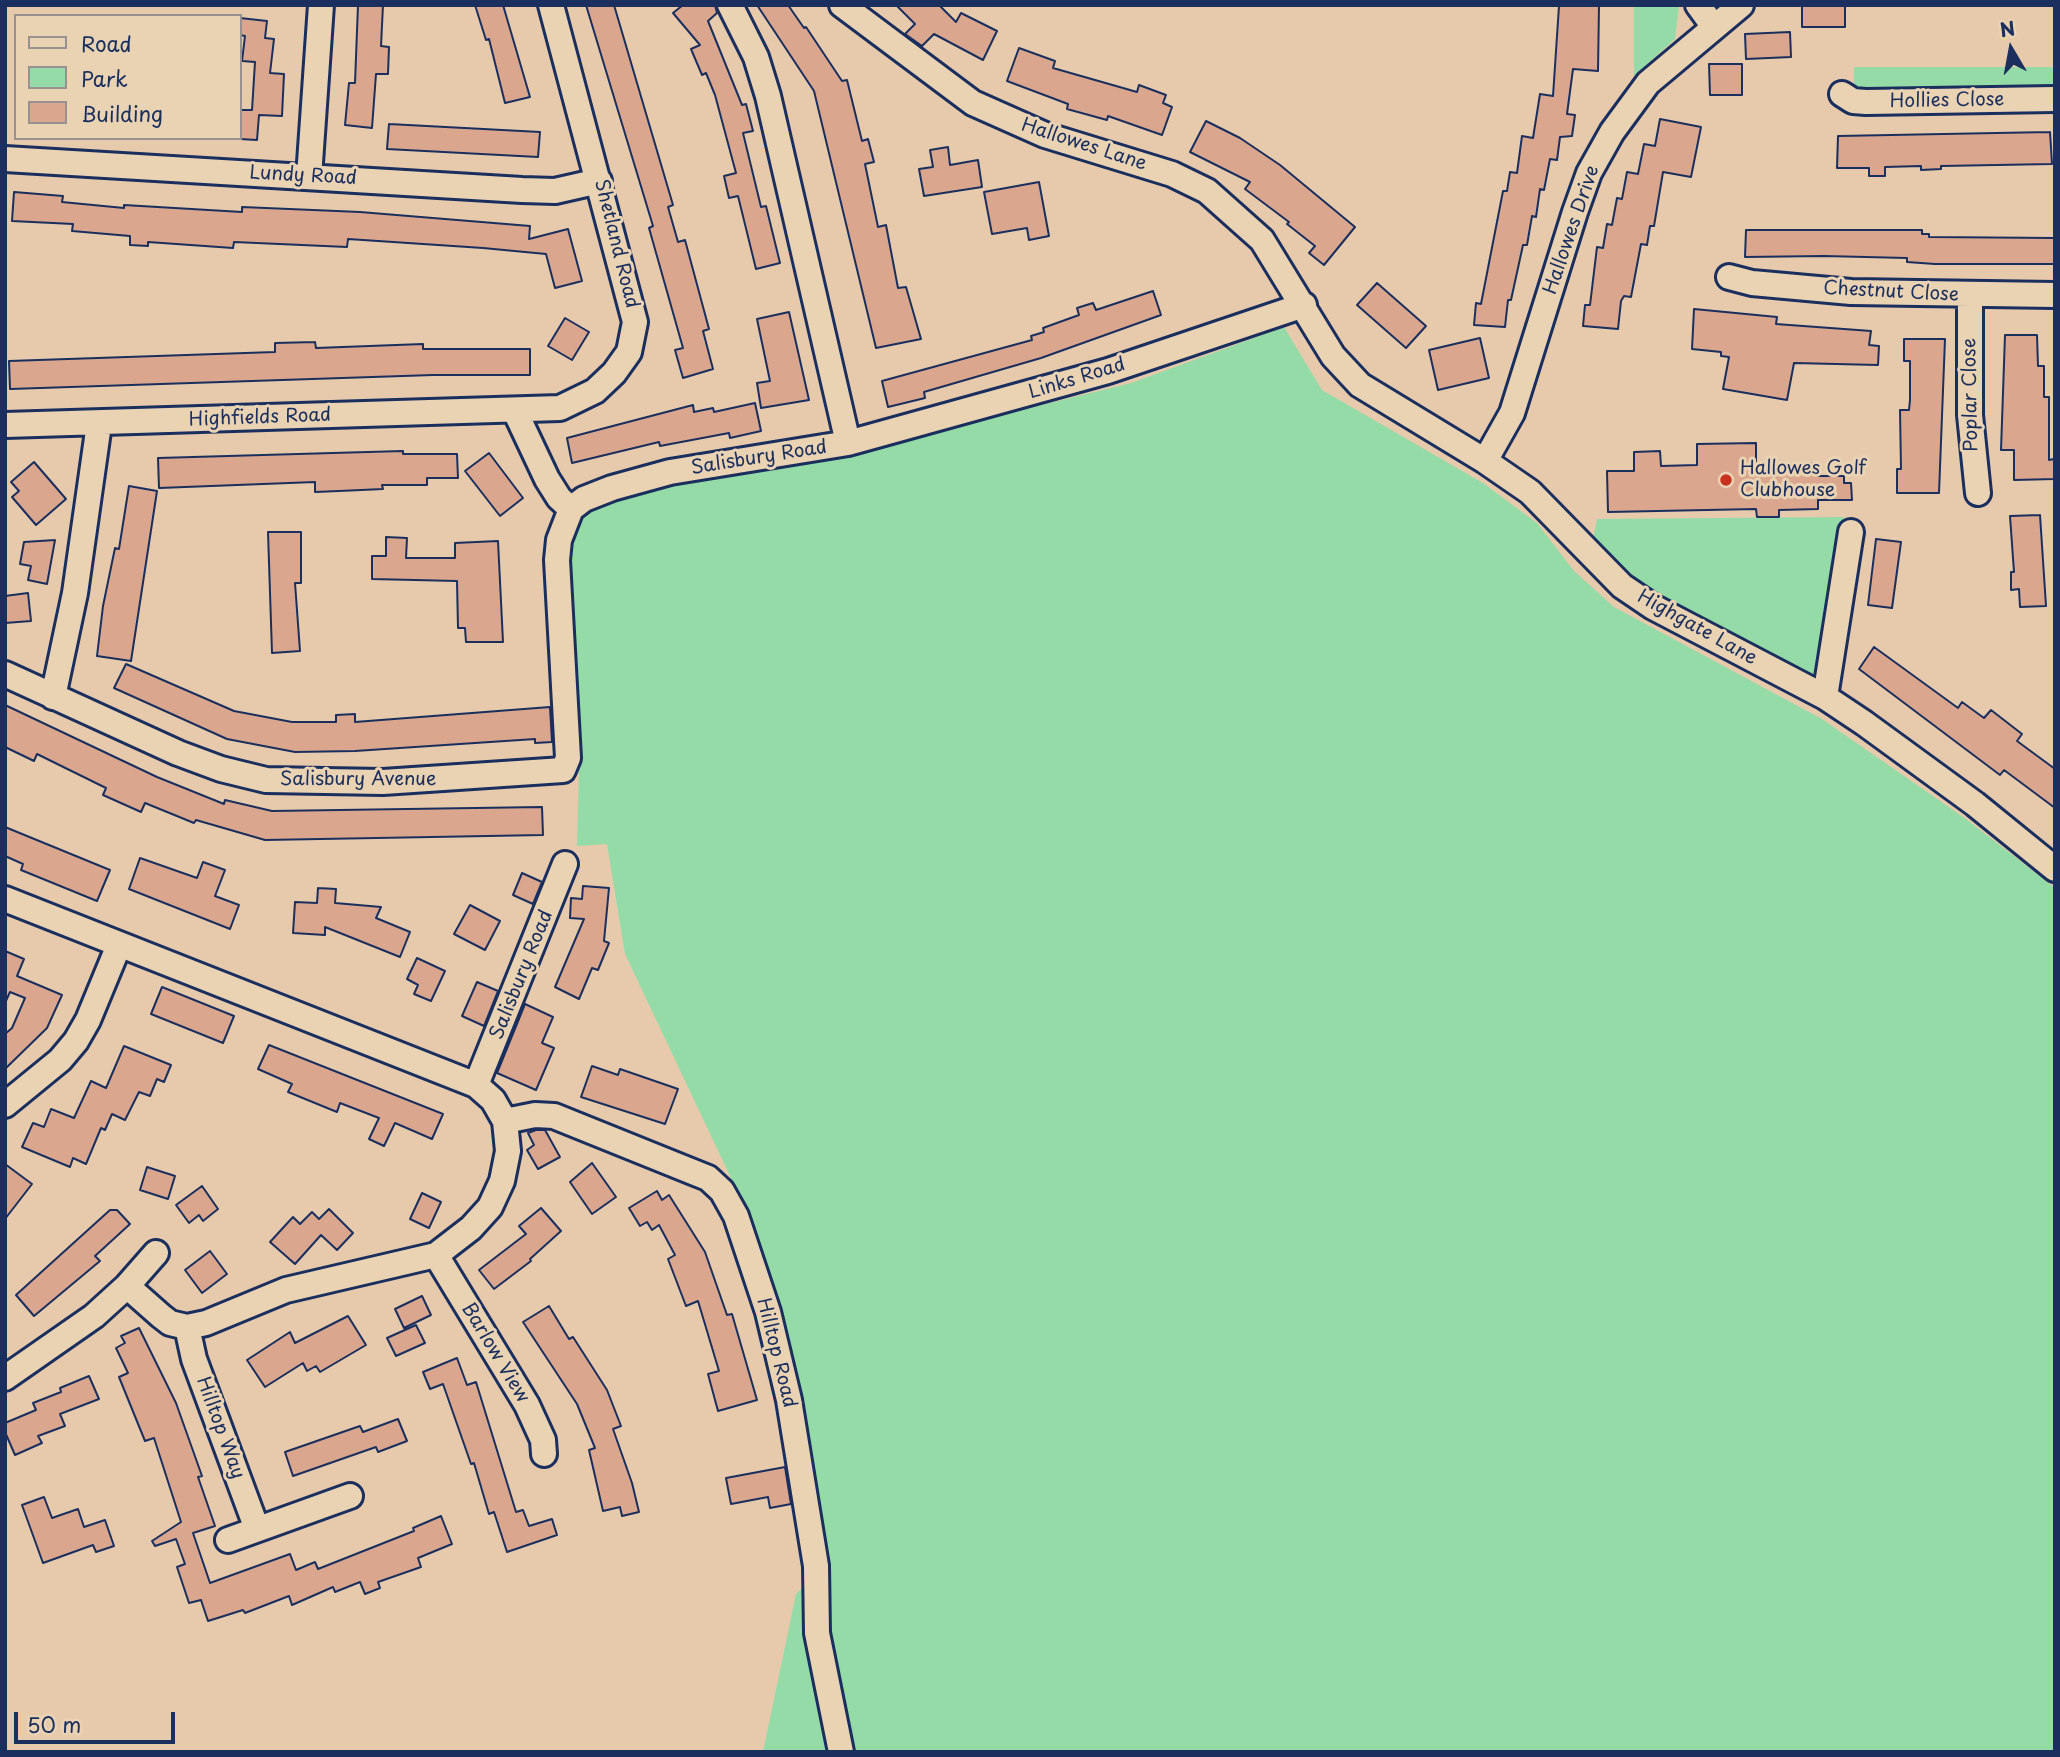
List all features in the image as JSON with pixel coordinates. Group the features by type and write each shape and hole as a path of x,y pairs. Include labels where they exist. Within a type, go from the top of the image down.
{"street":[{"path":"309,177 321,5"},
{"name":"Shetland Road","path":"514,411 560,408 581,400 614,373 629,352 635,322 551,5"},
{"name":"Salisbury Road","path":"571,509 584,499 612,488 670,472 848,443 768,96 756,57 730,5"},
{"name":"Hallowes Lane","path":"842,5 972,103 1045,135 1172,174 1207,191 1262,240 1304,305"},
{"path":"1698,5 1714,27"},
{"name":"Hallowes Drive","path":"1485,461 1514,406 1589,173 1633,98 1671,61 1741,5"},
{"name":"Hollies Close","path":"1842,94 1853,102 2055,99"},
{"name":"Lundy Road","path":"5,159 555,191 599,181"},
{"name":"Chestnut Close","path":"1729,277 1752,283 1851,292 1970,296 2055,295"},
{"name":"Poplar Close","path":"1970,296 1969,415 1978,493"},
{"name":"Links Road","path":"848,443 1108,371 1304,305"},
{"name":"Highgate Lane","path":"1304,305 1333,356 1347,374 1530,492 1622,586 1653,607 1825,698 1881,734 1975,804 2055,869"},
{"path":"514,411 547,479 559,498 571,509"},
{"name":"Highfields Road","path":"5,425 514,411"},
{"path":"53,697 75,593 99,424"},
{"name":"Salisbury Avenue","path":"5,674 178,753 220,769 266,780 383,782 563,770 568,758 557,561 559,540 571,509"},
{"path":"1825,698 1851,532"},
{"name":"Salisbury Road","path":"476,1085 565,864"},
{"path":"5,899 476,1085 493,1100 505,1121 508,1151 502,1181 490,1207 471,1228 436,1255 286,1290 206,1323 187,1327 161,1316 127,1286"},
{"path":"5,1104 60,1060 76,1041 88,1020 119,945"},
{"name":"Hilltop Road","path":"505,1121 535,1115 554,1116 708,1178 722,1191 736,1216 768,1312 789,1400 816,1566 817,1633 841,1752"},
{"path":"5,1378 93,1315 127,1286 156,1253"},
{"name":"Barlow View","path":"436,1255 533,1416 544,1440 544,1454"},
{"name":"Hilltop Way","path":"187,1327 194,1359 257,1529"},
{"path":"228,1540 350,1496"}],"green space":[{"path":"1634,5 1679,5 1675,39 1634,76"},
{"path":"1854,67 2055,67 2055,88 1854,89"},
{"path":"1284,327 1322,390 1483,483 1537,523 1574,571 1614,607 1822,719 1966,819 2055,888 2055,1752 763,1752 796,1594 830,1562 802,1397 779,1308 748,1214 625,954 607,844 577,846 579,767 565,599 575,515 663,485 843,454 1131,383"},
{"path":"1844,517 1820,682 1636,588 1593,539 1597,519"}],"building":[{"path":"358,5 383,5 381,46 389,47 388,74 376,74 372,128 345,125 349,83 355,83"},
{"path":"475,5 503,5 530,97 505,103 489,39 486,40"},
{"path":"586,5 614,5 673,205 668,207 678,242 685,240 709,329 703,331 713,369 683,378 675,350 683,348 649,228 653,226"},
{"path":"683,5 715,5 717,13 708,21 742,105 746,104 753,131 743,133 761,207 766,206 780,263 756,269 738,196 729,198 724,176 736,173 715,95 706,73 702,75 691,49 700,45 673,13"},
{"path":"757,5 788,5 842,81 847,80 862,141 868,139 874,162 865,164 878,227 886,225 898,288 906,287 921,339 876,348 814,91"},
{"path":"896,5 939,5 956,22 961,13 997,31 983,60 934,34 922,46 905,34 915,24"},
{"path":"1802,5 1845,5 1845,27 1802,27"},
{"path":"1559,6 1599,6 1598,71 1573,69 1567,114 1575,115 1572,136 1560,137 1557,160 1550,159 1544,190 1540,189 1536,217 1532,216 1527,245 1523,245 1511,300 1508,300 1505,327 1474,325 1476,303 1481,304 1503,191 1507,191 1510,172 1517,173 1522,136 1533,138 1540,94 1553,96"},
{"path":"242,18 267,21 265,38 274,39 270,73 284,74 282,116 259,115 257,140 242,139 242,110 252,110 255,62 242,61 245,36 242,35"},
{"path":"1790,32 1791,57 1746,59 1745,34"},
{"path":"1019,48 1055,61 1053,68 1137,92 1139,85 1166,95 1163,103 1172,107 1162,135 1108,116 1107,120 1067,109 1068,104 1007,81"},
{"path":"1709,64 1742,64 1742,95 1710,95"},
{"path":"1660,119 1701,127 1691,177 1663,172 1654,226 1650,226 1647,245 1641,244 1631,297 1624,296 1621,301 1618,329 1583,326 1585,305 1590,305 1597,247 1603,248 1607,224 1612,225 1617,198 1622,199 1627,172 1638,174 1644,144 1655,146"},
{"path":"1206,121 1240,138 1280,165 1355,227 1324,265 1309,253 1315,246 1287,224 1289,222 1245,189 1250,182 1190,152"},
{"path":"389,124 540,132 538,157 387,149"},
{"path":"2050,132 2052,164 1941,166 1941,169 1921,170 1921,166 1885,167 1885,176 1869,176 1869,168 1837,168 1838,136"},
{"path":"948,147 950,165 978,160 982,187 924,196 919,169 933,167 930,150"},
{"path":"1039,182 1049,236 1029,240 1027,228 992,234 984,192"},
{"path":"14,192 63,196 62,202 124,208 124,205 242,212 242,207 360,212 530,226 529,239 568,229 582,281 555,288 546,254 483,248 348,239 347,247 234,242 233,248 148,242 148,246 130,245 130,236 72,231 73,224 12,221"},
{"path":"1746,230 1922,230 1922,234 1929,234 1929,237 2055,238 2055,264 1935,264 1907,262 1907,258 1824,256 1745,257"},
{"path":"1377,283 1426,326 1406,348 1357,305"},
{"path":"1153,291 1161,315 1041,358 924,392 925,398 888,407 882,381 1032,340 1031,336 1044,332 1043,328 1079,315 1077,308 1093,303 1096,310"},
{"path":"1694,309 1777,317 1776,324 1871,331 1869,345 1879,346 1878,365 1794,363 1787,400 1723,389 1729,357 1721,356 1721,352 1692,349"},
{"path":"789,312 809,400 761,408 757,383 770,381 757,319"},
{"path":"565,318 589,332 572,360 548,346"},
{"path":"2005,335 2037,335 2038,366 2044,366 2044,397 2049,397 2049,460 2054,459 2055,479 2014,480 2014,450 2001,450"},
{"path":"1480,338 1489,378 1438,390 1429,350"},
{"path":"1904,339 1945,339 1939,493 1897,493 1897,469 1901,469 1900,410 1909,410 1910,400 1910,361 1904,361"},
{"path":"315,342 316,348 423,344 423,349 530,349 530,375 433,375 10,389 9,361 275,352 275,343"},
{"path":"755,403 761,431 730,438 729,433 660,446 659,442 572,463 567,438 693,405 694,412 713,408 714,412"},
{"name":"Hallowes Golf Clubhouse","path":"1756,443 1756,464 1816,463 1816,476 1844,476 1844,483 1851,483 1852,500 1818,500 1818,509 1779,510 1779,517 1757,517 1756,509 1608,512 1607,471 1634,471 1634,452 1660,451 1661,466 1697,465 1697,444"},
{"path":"403,451 403,454 457,454 458,478 427,478 427,485 382,485 383,489 315,492 315,482 159,488 158,458"},
{"path":"489,453 523,498 500,516 465,471"},
{"path":"34,462 66,499 36,525 12,497 19,491 11,482"},
{"path":"129,486 157,491 131,661 97,656 103,606 115,548 119,549"},
{"path":"2040,515 2046,606 2020,607 2019,589 2011,590 2011,572 2014,572 2010,516"},
{"path":"268,532 301,532 301,583 295,583 300,651 272,653"},
{"path":"386,537 407,538 406,558 455,558 455,543 498,541 503,642 466,642 465,628 458,628 457,581 372,579 372,556 386,556"},
{"path":"1876,539 1901,542 1892,608 1868,605"},
{"path":"55,540 47,584 28,580 31,566 20,564 24,542"},
{"path":"28,593 31,621 5,623 5,596"},
{"path":"1874,647 1958,708 1962,702 1984,718 1991,710 2022,734 2017,741 2055,769 2055,808 2004,770 2000,775 1859,669"},
{"path":"126,664 234,711 292,722 336,722 336,715 355,714 355,722 550,707 552,742 535,743 535,739 355,751 295,752 227,739 114,688"},
{"path":"5,705 157,777 224,804 225,800 272,811 542,807 543,835 265,840 196,820 194,823 145,803 141,812 103,795 106,788 37,754 34,761 5,747"},
{"path":"5,827 110,870 97,901 21,870 23,864 5,856"},
{"path":"140,858 197,878 203,862 225,870 215,896 239,905 230,929 129,889"},
{"path":"522,873 542,882 533,904 513,895"},
{"path":"583,886 609,888 604,941 609,943 598,970 592,968 579,999 555,987 584,919 570,918 571,898 582,899"},
{"path":"318,888 336,889 335,903 381,907 376,918 410,932 400,957 325,927 325,935 293,933 295,902 317,903"},
{"path":"470,905 500,921 485,950 454,934"},
{"path":"5,951 24,959 17,976 62,995 47,1028 5,1069 5,1034 12,1028 25,998 10,992 5,1003"},
{"path":"417,958 445,971 431,1001 414,994 418,985 407,979"},
{"path":"477,982 498,991 484,1026 462,1016"},
{"path":"162,987 234,1016 223,1043 151,1014"},
{"path":"525,1004 553,1017 542,1043 554,1048 536,1090 497,1073"},
{"path":"269,1045 443,1114 432,1139 395,1123 384,1146 369,1139 379,1118 340,1103 337,1112 288,1092 292,1084 258,1069"},
{"path":"124,1046 171,1065 164,1082 157,1079 150,1096 139,1092 125,1120 112,1114 105,1130 101,1128 86,1164 73,1158 70,1167 22,1147 33,1123 44,1127 51,1109 74,1118 91,1081 106,1088"},
{"path":"592,1066 618,1075 620,1069 678,1089 665,1124 581,1097"},
{"path":"545,1130 560,1157 538,1169 527,1150 534,1145 528,1133"},
{"path":"592,1163 616,1197 592,1214 570,1182"},
{"path":"5,1164 32,1184 5,1219"},
{"path":"147,1167 175,1176 168,1199 140,1190"},
{"path":"202,1186 218,1209 203,1221 199,1215 189,1223 176,1205"},
{"path":"657,1191 662,1200 669,1195 705,1252 727,1315 732,1314 757,1400 718,1411 708,1374 719,1371 698,1301 686,1306 668,1259 675,1255 659,1225 652,1230 647,1222 640,1226 629,1208"},
{"path":"422,1193 441,1202 429,1228 410,1219"},
{"path":"541,1208 561,1231 530,1259 531,1261 494,1289 479,1270 526,1234 519,1226"},
{"path":"329,1209 353,1233 337,1250 321,1235 295,1264 270,1242 293,1217 300,1224 312,1212 319,1219"},
{"path":"110,1210 117,1210 130,1224 95,1256 100,1261 34,1316 16,1295"},
{"path":"210,1251 227,1274 202,1293 185,1270"},
{"path":"422,1296 431,1315 404,1328 395,1309"},
{"path":"549,1306 569,1339 573,1337 607,1390 621,1426 613,1429 639,1512 622,1516 620,1507 603,1511 589,1450 595,1448 577,1404 523,1322"},
{"path":"348,1316 366,1345 320,1372 316,1366 307,1371 303,1363 265,1387 247,1360 290,1332 295,1343"},
{"path":"416,1325 425,1343 396,1356 387,1338"},
{"path":"139,1328 176,1403 202,1476 198,1477 215,1526 193,1533 210,1583 290,1554 296,1570 315,1562 318,1569 414,1531 413,1528 441,1516 452,1544 418,1558 421,1567 378,1582 380,1588 365,1594 360,1582 335,1592 333,1587 292,1605 289,1596 245,1613 243,1610 208,1621 201,1600 189,1603 177,1567 185,1564 176,1539 155,1546 152,1541 181,1522 154,1438 145,1441 119,1377 128,1373 116,1348 125,1343 121,1336"},
{"path":"457,1358 467,1385 476,1382 516,1512 523,1510 529,1526 552,1519 557,1535 507,1552 494,1512 489,1514 474,1463 471,1464 443,1384 430,1389 423,1372"},
{"path":"89,1376 99,1399 60,1414 65,1426 38,1436 42,1443 15,1455 5,1432 5,1423 36,1410 33,1403 61,1392 60,1388"},
{"path":"398,1419 407,1441 378,1452 376,1447 293,1476 285,1452 360,1426 363,1432"},
{"path":"785,1467 791,1504 770,1508 768,1497 731,1504 726,1478"},
{"path":"44,1497 52,1518 78,1509 84,1527 105,1520 114,1546 96,1552 93,1545 43,1563 22,1505"}],"place":[{"name":"Hallowes Golf Clubhouse","path":"1726,480"}]}
